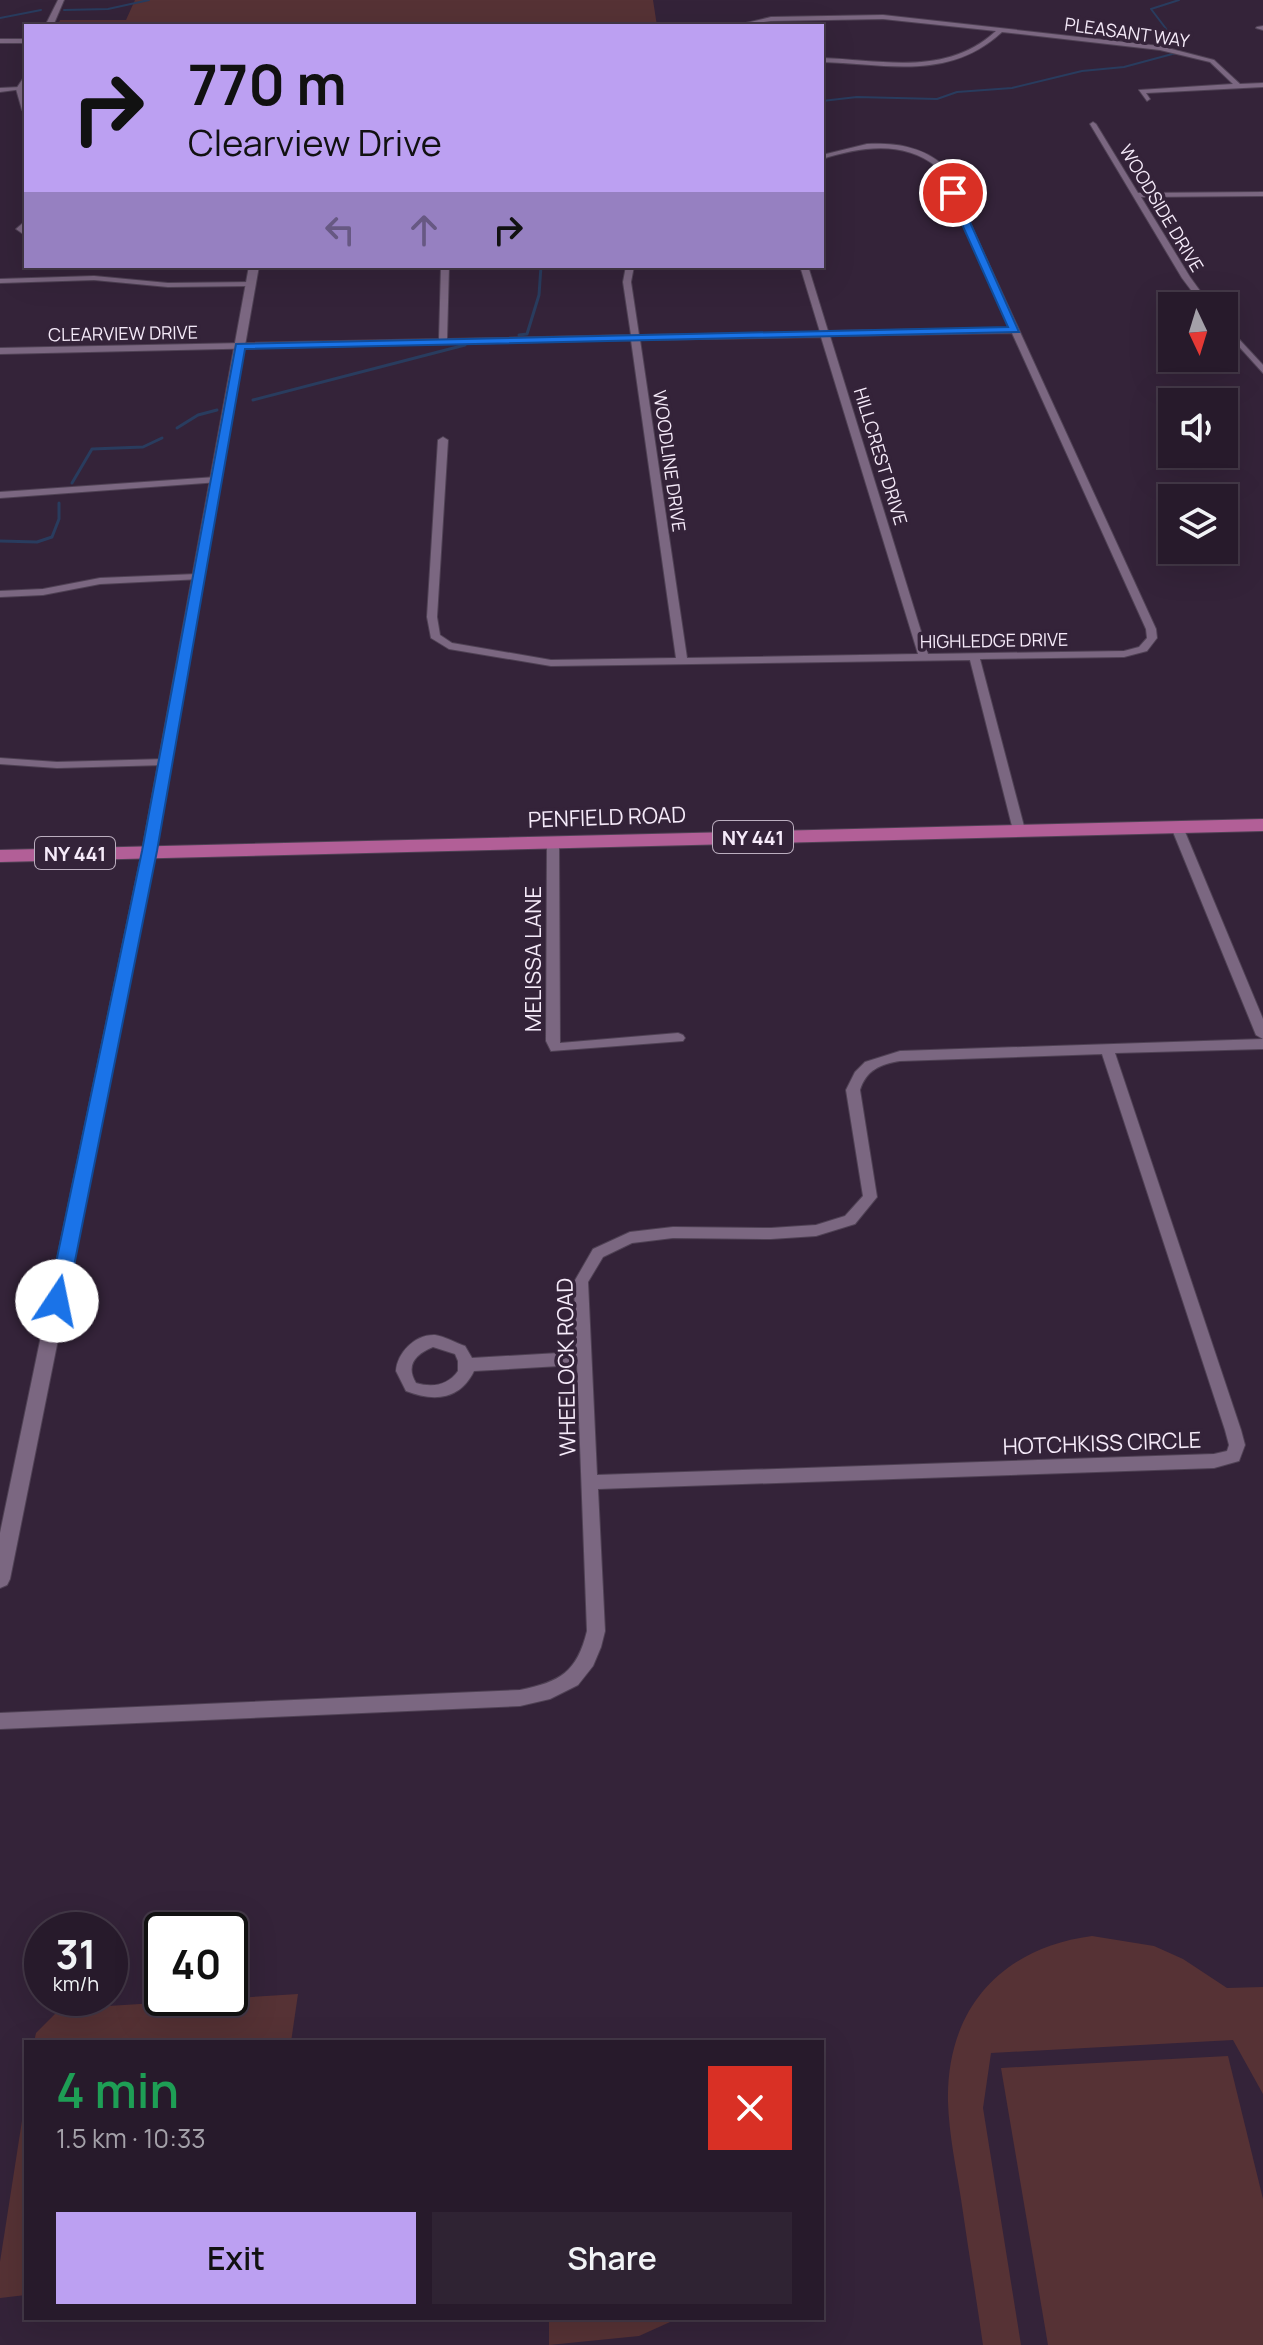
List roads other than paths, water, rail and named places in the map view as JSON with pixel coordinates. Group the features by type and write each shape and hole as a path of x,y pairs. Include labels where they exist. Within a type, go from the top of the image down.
{"main road":[{"name":"PENFIELD ROAD","path":"0,856 1263,825"}],"street":[{"path":"50,24 61,0"},
{"name":"PLEASANT WAY","path":"746,24 771,19 871,17 1182,51 1218,64 1238,86"},
{"path":"824,60 947,61 983,50 1001,30"},
{"path":"0,41 24,41"},
{"path":"24,80 20,89 24,106"},
{"path":"1147,99 1141,91 1263,85"},
{"path":"0,90 20,89"},
{"name":"WOODSIDE DRIVE","path":"1093,124 1198,292"},
{"name":"HIGHLEDGE DRIVE","path":"443,440 432,617 434,632 439,640 458,648 551,663 1124,654 1143,649 1152,638 940,166 910,150 866,147 824,157"},
{"path":"1135,195 1263,194"},
{"path":"94,278 97,268"},
{"path":"0,1579 149,851 254,268"},
{"path":"443,342 445,268"},
{"name":"WOODLINE DRIVE","path":"629,268 626,275 682,662"},
{"name":"HILLCREST DRIVE","path":"805,268 924,657"},
{"path":"0,281 94,278 168,285 251,284"},
{"name":"CLEARVIEW DRIVE","path":"0,351 1015,330"},
{"path":"1238,341 1263,370"},
{"path":"0,495 66,493 131,483 216,480"},
{"path":"0,594 43,592 100,581 197,577"},
{"path":"974,656 1019,830"},
{"path":"0,761 57,765 165,762"},
{"path":"1177,827 1263,1035"},
{"name":"MELISSA LANE","path":"553,842 553,1041 556,1048 568,1050 678,1038"},
{"name":"WHEELOCK ROAD","path":"0,1721 520,1698 567,1684 582,1670 592,1653 597,1613 583,1272 589,1260 608,1244 632,1236 828,1229 860,1214 870,1197 853,1090 858,1074 870,1064 900,1056 1263,1044"},
{"name":"HOTCHKISS CIRCLE","path":"591,1482 1214,1461 1233,1456 1237,1445 1233,1430 1107,1049"},
{"path":"467,1365 585,1358"}],"waterway":[{"path":"64,10 108,9 149,0"},
{"path":"1179,0 1151,9 1167,30 1186,44 1183,48"},
{"path":"0,18 41,10"},
{"path":"824,101 857,97 937,99 957,92 1012,88 1082,71 1124,67 1176,53"},
{"path":"519,335 527,334 539,295 541,268"},
{"path":"253,400 465,345"},
{"path":"177,428 198,415 217,410"},
{"path":"72,483 92,449 143,447 162,438"},
{"path":"0,541 37,542 52,537 59,519 59,503"}]}
